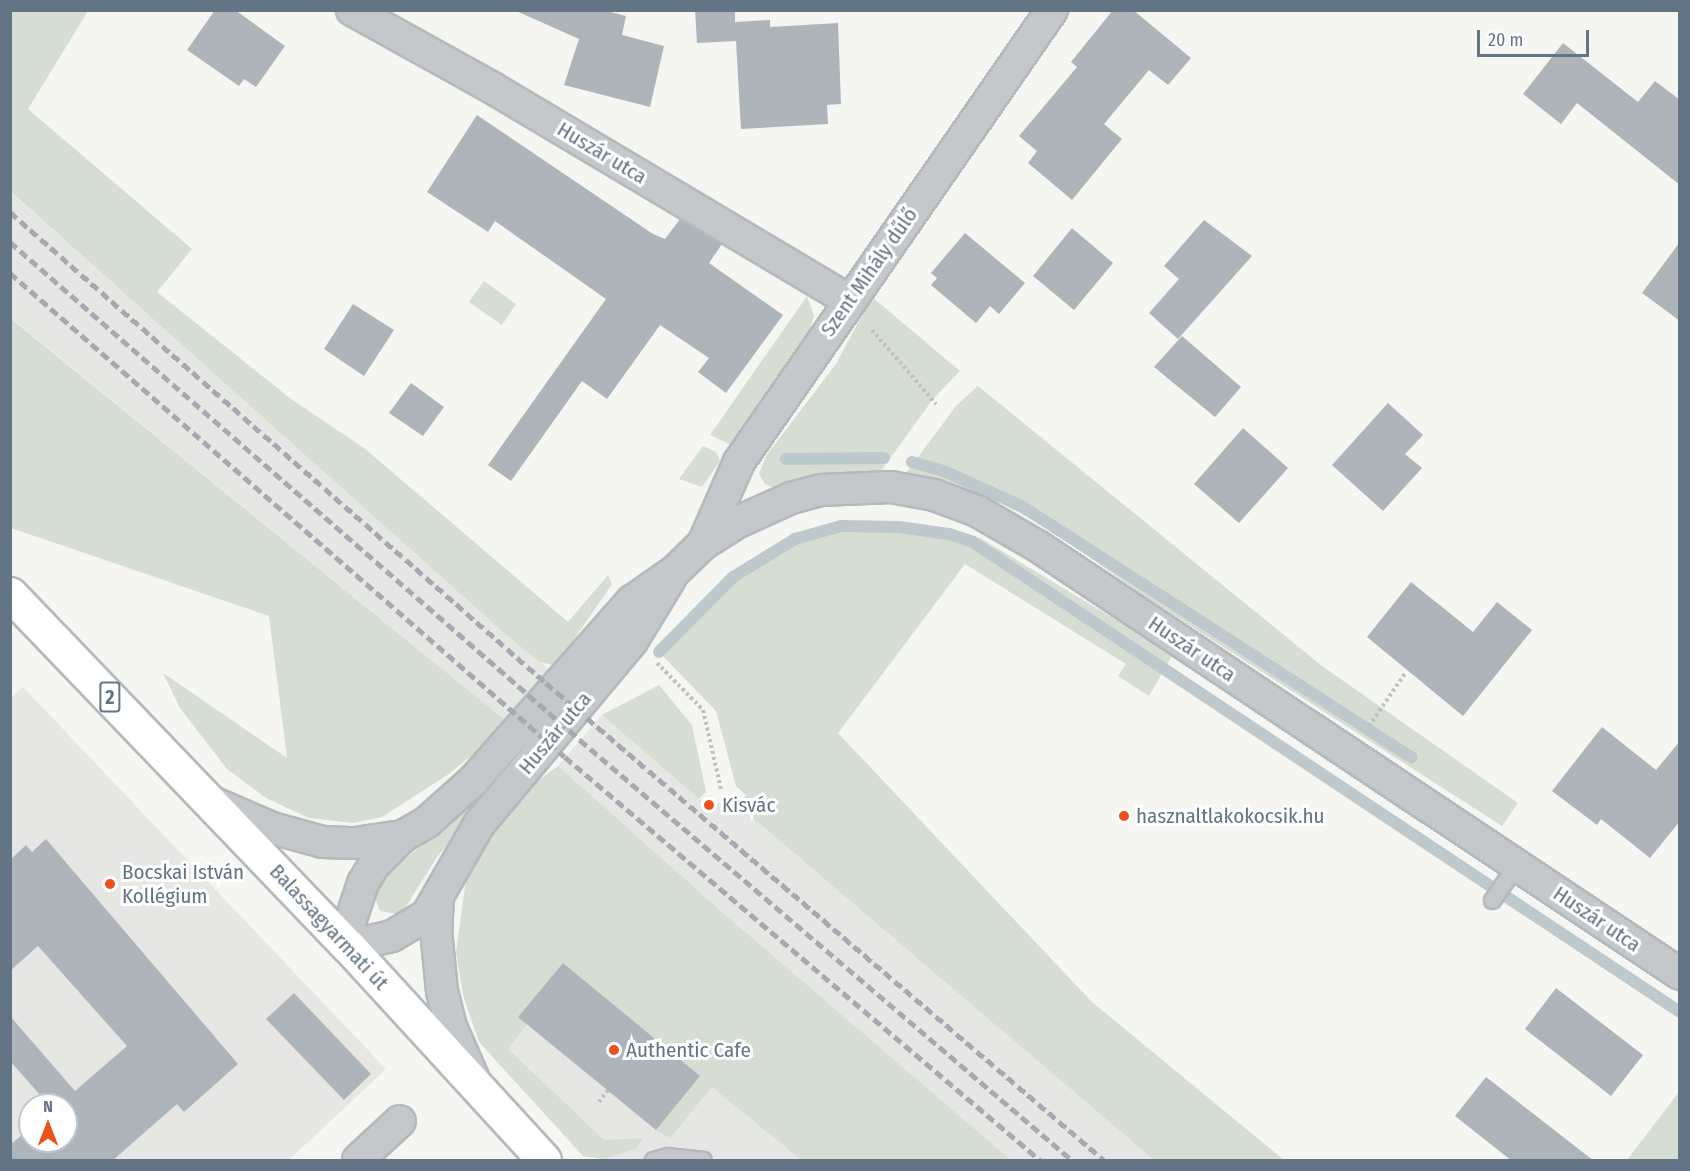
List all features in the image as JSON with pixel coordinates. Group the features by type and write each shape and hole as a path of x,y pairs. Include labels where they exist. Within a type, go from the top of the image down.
{"main road":[{"name":"Balassagyarmati út","path":"15,608 210,801 348,946 544,1161"}],"street":[{"name":"Huszár utca","path":"352,10 490,87 849,300"},
{"name":"Szent Mihály dűlő","path":"703,544 739,462 1052,10"},
{"name":"Huszár utca","path":"675,571 632,641 475,830 427,915 411,928 392,936 348,946 349,925 363,883 374,865 403,837 427,822 474,780 614,619 675,571 703,544 764,509 821,490 891,487 934,495 977,511 1039,547 1510,874 1680,974"},
{"name":"Huszár utca","path":"210,801 272,828 322,842 355,843 403,837"},
{"name":"Huszár utca","path":"438,897 436,930 442,991 451,1027 480,1091"},
{"path":"358,1161 400,1121"}],"lane":[{"path":"1492,900 1510,874"},
{"path":"653,1161 667,1156 703,1161"}],"path":[{"path":"875,334 936,404"},
{"path":"649,655 703,710 721,789"},
{"path":"1374,719 1406,672"},
{"path":"599,1101 608,1090"}],"shaded area":[{"path":"11,11 88,11 28,109 192,249 157,292 291,399 364,448 568,622 608,575 612,584 556,666 540,662 510,638 11,192"},
{"path":"10,192 554,674 510,724 11,318"},
{"path":"484,281 516,304 502,325 469,302"},
{"path":"807,296 814,316 805,346 775,392 753,413 734,446 710,435"},
{"path":"872,297 960,371 933,399 878,475 779,490 765,484 759,474 766,456 836,364"},
{"path":"10,318 510,724 449,774 382,817 353,823 309,818 266,798 227,769 180,708 163,673 287,758 269,616 11,528"},
{"path":"978,386 1322,666 1518,803 1502,826 1147,598 1050,529 990,497 930,479 904,476 956,406"},
{"path":"703,446 716,452 720,461 702,487 679,479"},
{"path":"846,524 980,538 1173,654 1149,696 1118,676 1126,664 965,564 838,733 1092,1002 1284,1160 1154,1160 739,806 746,795 736,786 716,711 659,652 733,577 795,539"},
{"path":"659,685 692,725 706,792 699,799 602,715"},
{"name":"Bocskai István Kollégium","path":"23,687 386,1069 289,1160 11,1160 10,699"},
{"path":"602,715 699,799 739,806 769,829 1154,1160 1011,1160 603,811 558,766"},
{"path":"525,737 532,744 437,857 405,908 397,914 380,911 375,898 379,880 440,831"},
{"path":"558,766 724,914 1011,1160 801,1160 712,1087 670,1138 656,1130 699,1076 563,963 519,1016 527,1024 508,1049 604,1140 643,1138 636,1149 603,1159 583,1156 479,1042 463,995 456,952 466,880 482,848 511,801"},
{"path":"563,963 801,1160 598,1160 494,1043"},
{"path":"1679,1092 1679,1160 1627,1160"}],"building":[{"path":"215,10 235,10 285,46 256,87 244,79 239,86 187,50"},
{"path":"514,10 603,10 626,16 622,35 664,46 650,107 564,85 579,39"},
{"path":"695,10 735,10 735,22 770,20 770,27 838,23 841,104 827,105 828,124 741,129 736,41 697,43"},
{"path":"1113,10 1133,10 1191,58 1168,85 1149,70 1104,124 1122,139 1072,200 1028,163 1037,151 1019,136 1077,67 1071,62"},
{"path":"1563,43 1638,102 1655,81 1680,100 1680,185 1577,103 1561,124 1523,94"},
{"path":"477,115 653,234 665,239 680,219 722,244 709,263 783,315 726,393 698,372 709,358 660,325 607,399 582,381 511,481 488,465 606,299 495,221 488,232 427,192"},
{"path":"1204,220 1252,256 1178,339 1149,313 1179,279 1164,266"},
{"path":"1072,228 1113,263 1074,310 1033,276"},
{"path":"965,233 1025,283 999,314 990,306 976,323 931,285 937,278 931,273"},
{"path":"1680,242 1680,321 1642,293"},
{"path":"353,304 394,330 364,376 324,349"},
{"path":"1182,336 1241,387 1215,417 1154,367"},
{"path":"411,383 444,407 423,436 389,413"},
{"path":"1388,403 1423,435 1405,454 1422,468 1383,511 1332,465"},
{"path":"1243,428 1288,468 1239,523 1194,484"},
{"path":"1411,582 1473,632 1497,602 1532,630 1463,716 1367,637"},
{"path":"1602,727 1656,770 1680,741 1680,821 1650,858 1601,819 1597,825 1552,791"},
{"path":"46,839 238,1064 184,1112 177,1104 112,1161 10,1161 10,1145 18,1138 18,1153 78,1153 78,1093 38,1093 10,1061 10,1016 75,1091 127,1046 38,946 10,971 10,860 26,845 32,852"},
{"name":"Authentic Cafe","path":"563,963 700,1076 656,1130 518,1017"},
{"path":"1556,988 1643,1055 1611,1096 1525,1029"},
{"path":"294,993 371,1074 344,1100 266,1019"},
{"path":"1486,1077 1594,1161 1512,1161 1455,1116"}],"waterway":[{"path":"786,459 884,458"},
{"path":"912,462 946,472 1023,507 1411,757"},
{"path":"659,652 733,577 795,539 841,526 899,527 949,534 973,542 1680,1012"}],"railway":[{"path":"10,212 546,683 1104,1160"},
{"path":"10,242 580,740 1072,1160"},
{"path":"10,273 565,757 1040,1160"}],"place":[{"name":"Kisvác","path":"709,805"},
{"name":"hasznaltlakokocsik.hu","path":"1124,816"},
{"name":"Bocskai István Kollégium","path":"110,884"},
{"name":"Authentic Cafe","path":"614,1050"}]}
